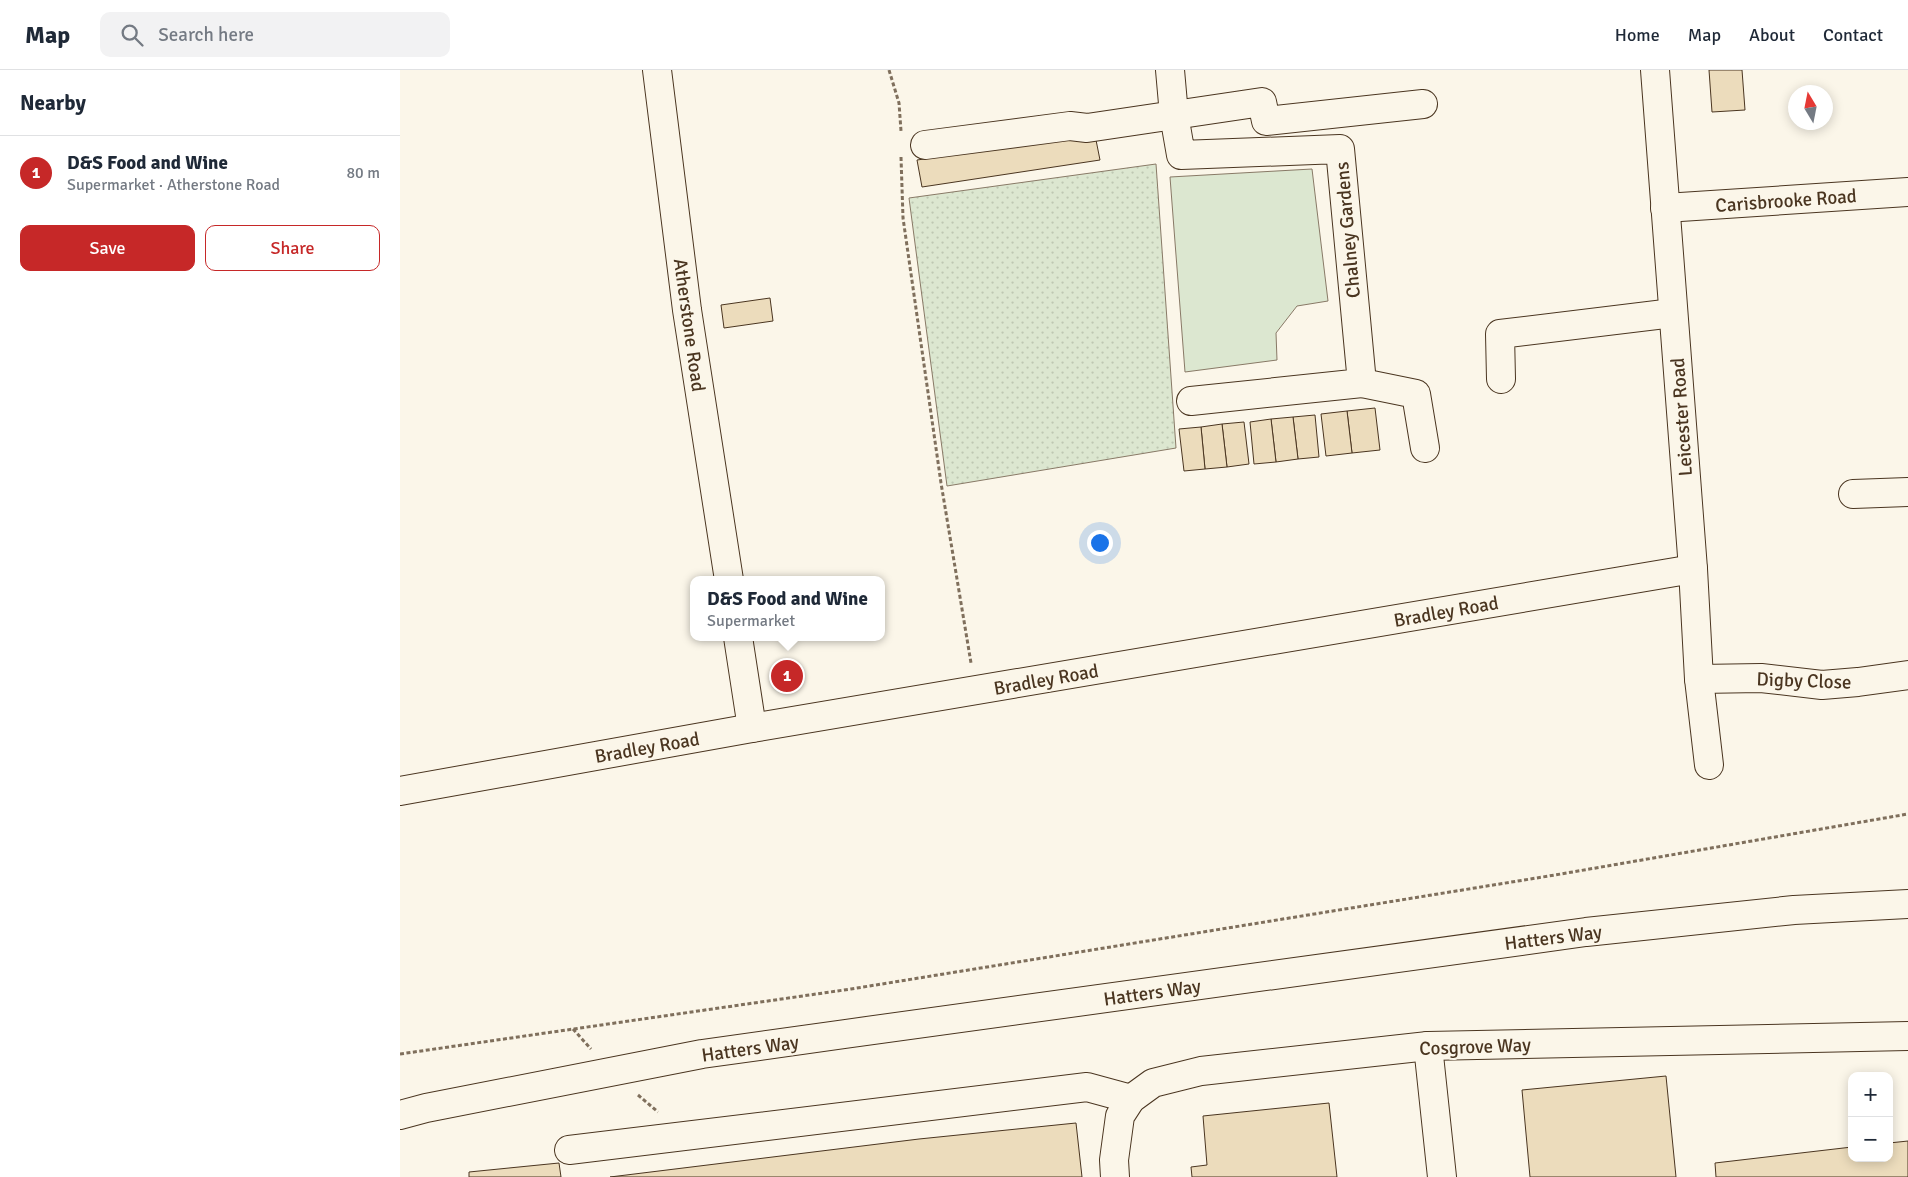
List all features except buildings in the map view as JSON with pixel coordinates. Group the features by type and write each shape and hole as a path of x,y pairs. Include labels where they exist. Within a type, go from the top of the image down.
{"street":[{"name":"Atherstone Road","path":"657,70 687,310 728,576"},
{"name":"Chalney Gardens","path":"1170,70 1174,115 1181,155 1340,149 1362,383"},
{"name":"Leicester Road","path":"1655,70 1700,679 1709,765"},
{"path":"909,145 1070,126 1087,128 1262,102 1266,121 1423,104"},
{"name":"Carisbrooke Road","path":"1665,208 1908,192"},
{"path":"1501,379 1500,334 1673,313"},
{"path":"1191,401 1362,383 1416,394 1425,448"},
{"path":"1853,494 1908,492"},
{"name":"Bradley Road","path":"400,791 752,728 1693,569"},
{"path":"739,641 752,728"},
{"name":"Digby Close","path":"1700,679 1761,678 1822,685 1908,675"},
{"name":"Hatters Way","path":"400,1115 426,1108 702,1054 1586,932 1794,910 1908,904"},
{"name":"Cosgrove Way","path":"1115,1177 1114,1160 1120,1116 1131,1099 1154,1083 1201,1070 1428,1046 1908,1036"},
{"path":"1428,1046 1442,1177"},
{"path":"569,1150 1087,1088 1131,1099"}],"path":[{"path":"889,70 909,145 903,218 940,483 976,691"},
{"path":"400,1054 851,989 1535,878 1908,814"}],"green space":[{"path":"1156,164 1176,448 947,486 909,198"},
{"path":"1312,169 1328,301 1297,306 1276,333 1277,360 1185,372 1170,177"}],"place":[{"name":"D&S Food and Wine","path":"787,676"}]}
